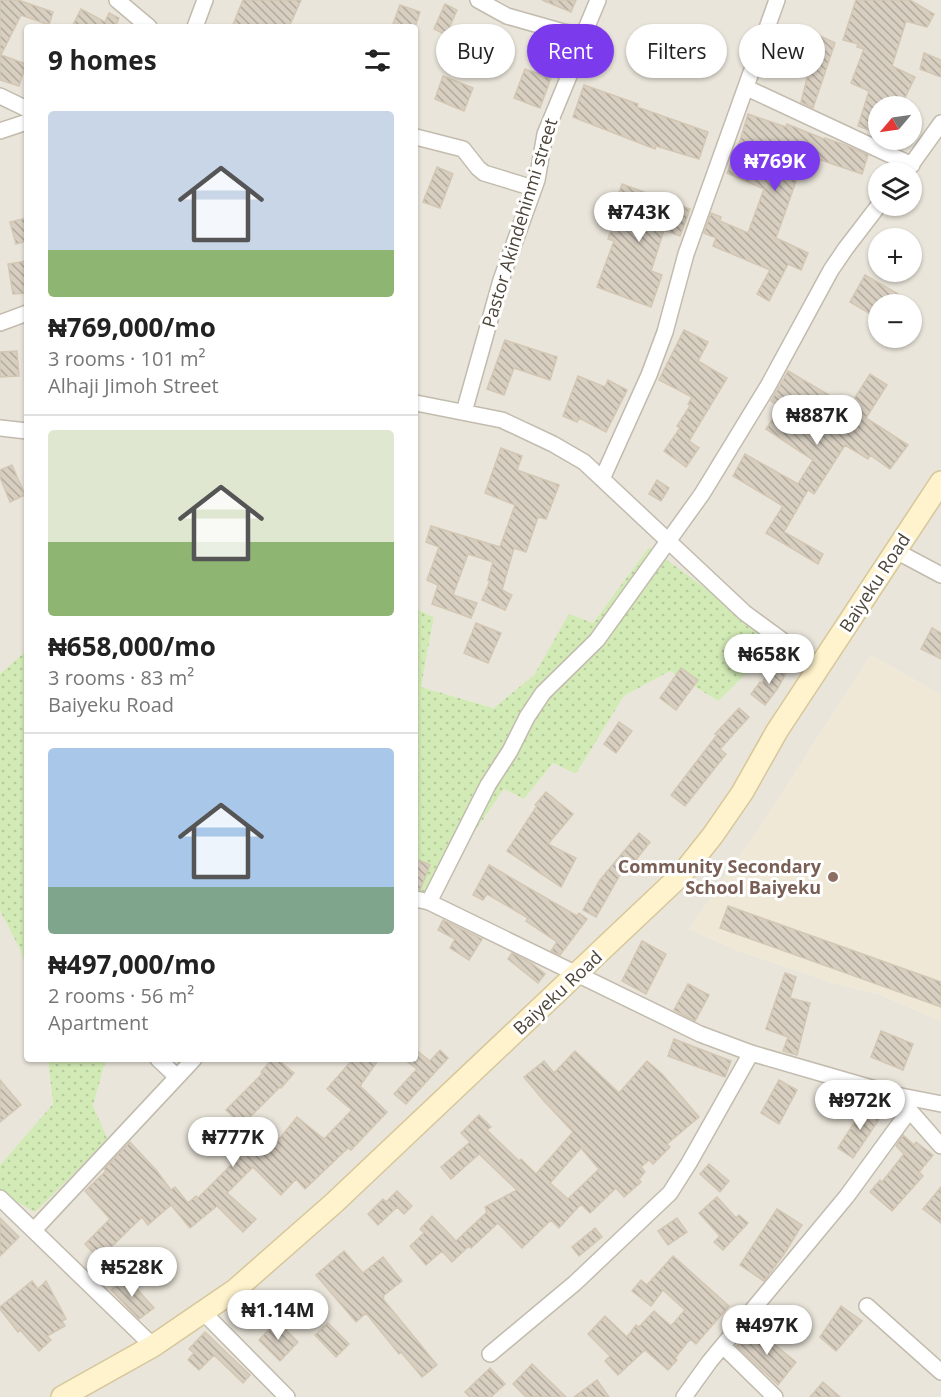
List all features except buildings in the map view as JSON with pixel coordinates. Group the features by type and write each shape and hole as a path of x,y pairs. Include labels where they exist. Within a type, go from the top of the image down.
{"main road":[{"name":"Baiyeku Road","path":"62,1397 153,1346 235,1290 334,1203 682,874 742,793 777,731 941,482"}],"street":[{"path":"117,0 145,24"},
{"path":"196,24 205,0"},
{"path":"478,0 507,16 535,24"},
{"name":"Pastor Akindehinmi street","path":"588,24 598,0"},
{"path":"602,479 649,375 665,332 686,254 777,0"},
{"name":"Pastor Akindehinmi street","path":"464,412 501,280 540,169 545,134 568,78"},
{"path":"747,88 895,162"},
{"path":"0,96 24,108"},
{"path":"0,131 24,123"},
{"path":"914,162 941,123"},
{"path":"418,138 463,149 484,172 533,188"},
{"path":"871,216 831,270 768,386 702,494 597,640 543,693 527,717 510,751 422,900 700,1034 751,1053 896,1095 939,1103 927,1131"},
{"path":"0,323 24,314"},
{"path":"418,403 502,420 553,444 584,462 745,613 820,668"},
{"path":"0,428 24,431"},
{"path":"896,551 941,575"},
{"path":"490,1354 575,1283 670,1193 751,1053"},
{"path":"161,1062 177,1077"},
{"path":"34,1230 191,1062"},
{"path":"896,1095 941,1146"},
{"path":"684,1397 723,1346 847,1196 909,1111"},
{"path":"0,1198 153,1346"},
{"path":"867,1305 941,1372"},
{"path":"203,1312 287,1397"},
{"path":"723,1346 775,1397"}],"shaded area":[{"path":"0,0 941,0 941,695 871,655 761,826 689,929 739,951 833,983 879,994 941,1021 941,1397 0,1397 0,1192 93,1106 105,1062 418,1062 418,900 427,903 504,789 524,799 553,763 576,774 624,696 670,671 718,701 649,547 593,623 569,615 534,675 495,708 421,687 434,617 418,610 418,24 24,24 24,653 0,674"},
{"name":"Community Secondary School Baiyeku","path":"871,655 941,695 941,1021 879,994 833,983 739,951 689,929 761,826"},
{"path":"0,911 24,962 24,1062 48,1062 53,1104 0,1165"}],"green space":[{"path":"649,547 779,642 718,701 670,671 624,696 576,774 553,763 524,799 504,789 426,903 418,900 418,610 434,617 421,687 494,708 534,675 569,614 593,623"},
{"path":"24,653 24,962 0,911 0,674"},
{"path":"48,1062 105,1062 93,1106 108,1140 35,1212 0,1192 0,1165 53,1104"}],"place":[{"name":"Community Secondary School Baiyeku","path":"833,877"}]}
